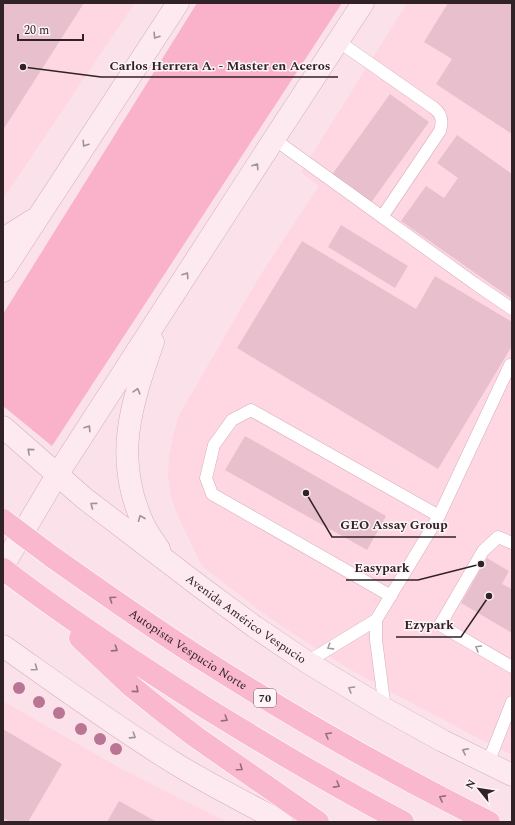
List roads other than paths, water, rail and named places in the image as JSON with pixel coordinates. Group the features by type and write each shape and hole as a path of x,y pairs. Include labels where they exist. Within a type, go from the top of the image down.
{"highway":[{"name":"Autopista Vespucio Norte","path":"3,520 51,556 197,656 364,756 489,822"},
{"path":"3,569 48,603 168,684 245,732 325,779 403,822"},
{"path":"48,603 79,637 131,686 196,737 318,822"}],"street":[{"path":"3,270 178,3"},
{"path":"3,566 57,475 363,3"},
{"path":"3,239 37,217"},
{"path":"164,308 135,395 129,422 127,468 134,500 143,523 149,535 169,563"},
{"name":"Avenida Américo Vespucio","path":"3,427 84,498 255,627 307,662 385,709 512,775"},
{"path":"3,646 176,764 282,822"}],"lane":[{"path":"338,42 434,108 438,111 442,120 440,131 382,217"},
{"path":"274,139 512,310"},
{"path":"307,662 376,620 439,516 510,365"},
{"path":"391,596 212,494 206,478 214,445 232,420 251,410 439,516"},
{"path":"512,544 498,538 483,551 440,625 512,667"},
{"path":"376,620 376,640 385,709"},
{"path":"488,763 512,702"}],"place":[{"name":"Carlos Herrera A. - Master en Aceros","path":"23,67"},
{"name":"GEO Assay Group","path":"306,493"},
{"name":"Easypark","path":"481,564"},
{"name":"Ezypark","path":"489,596"}]}
